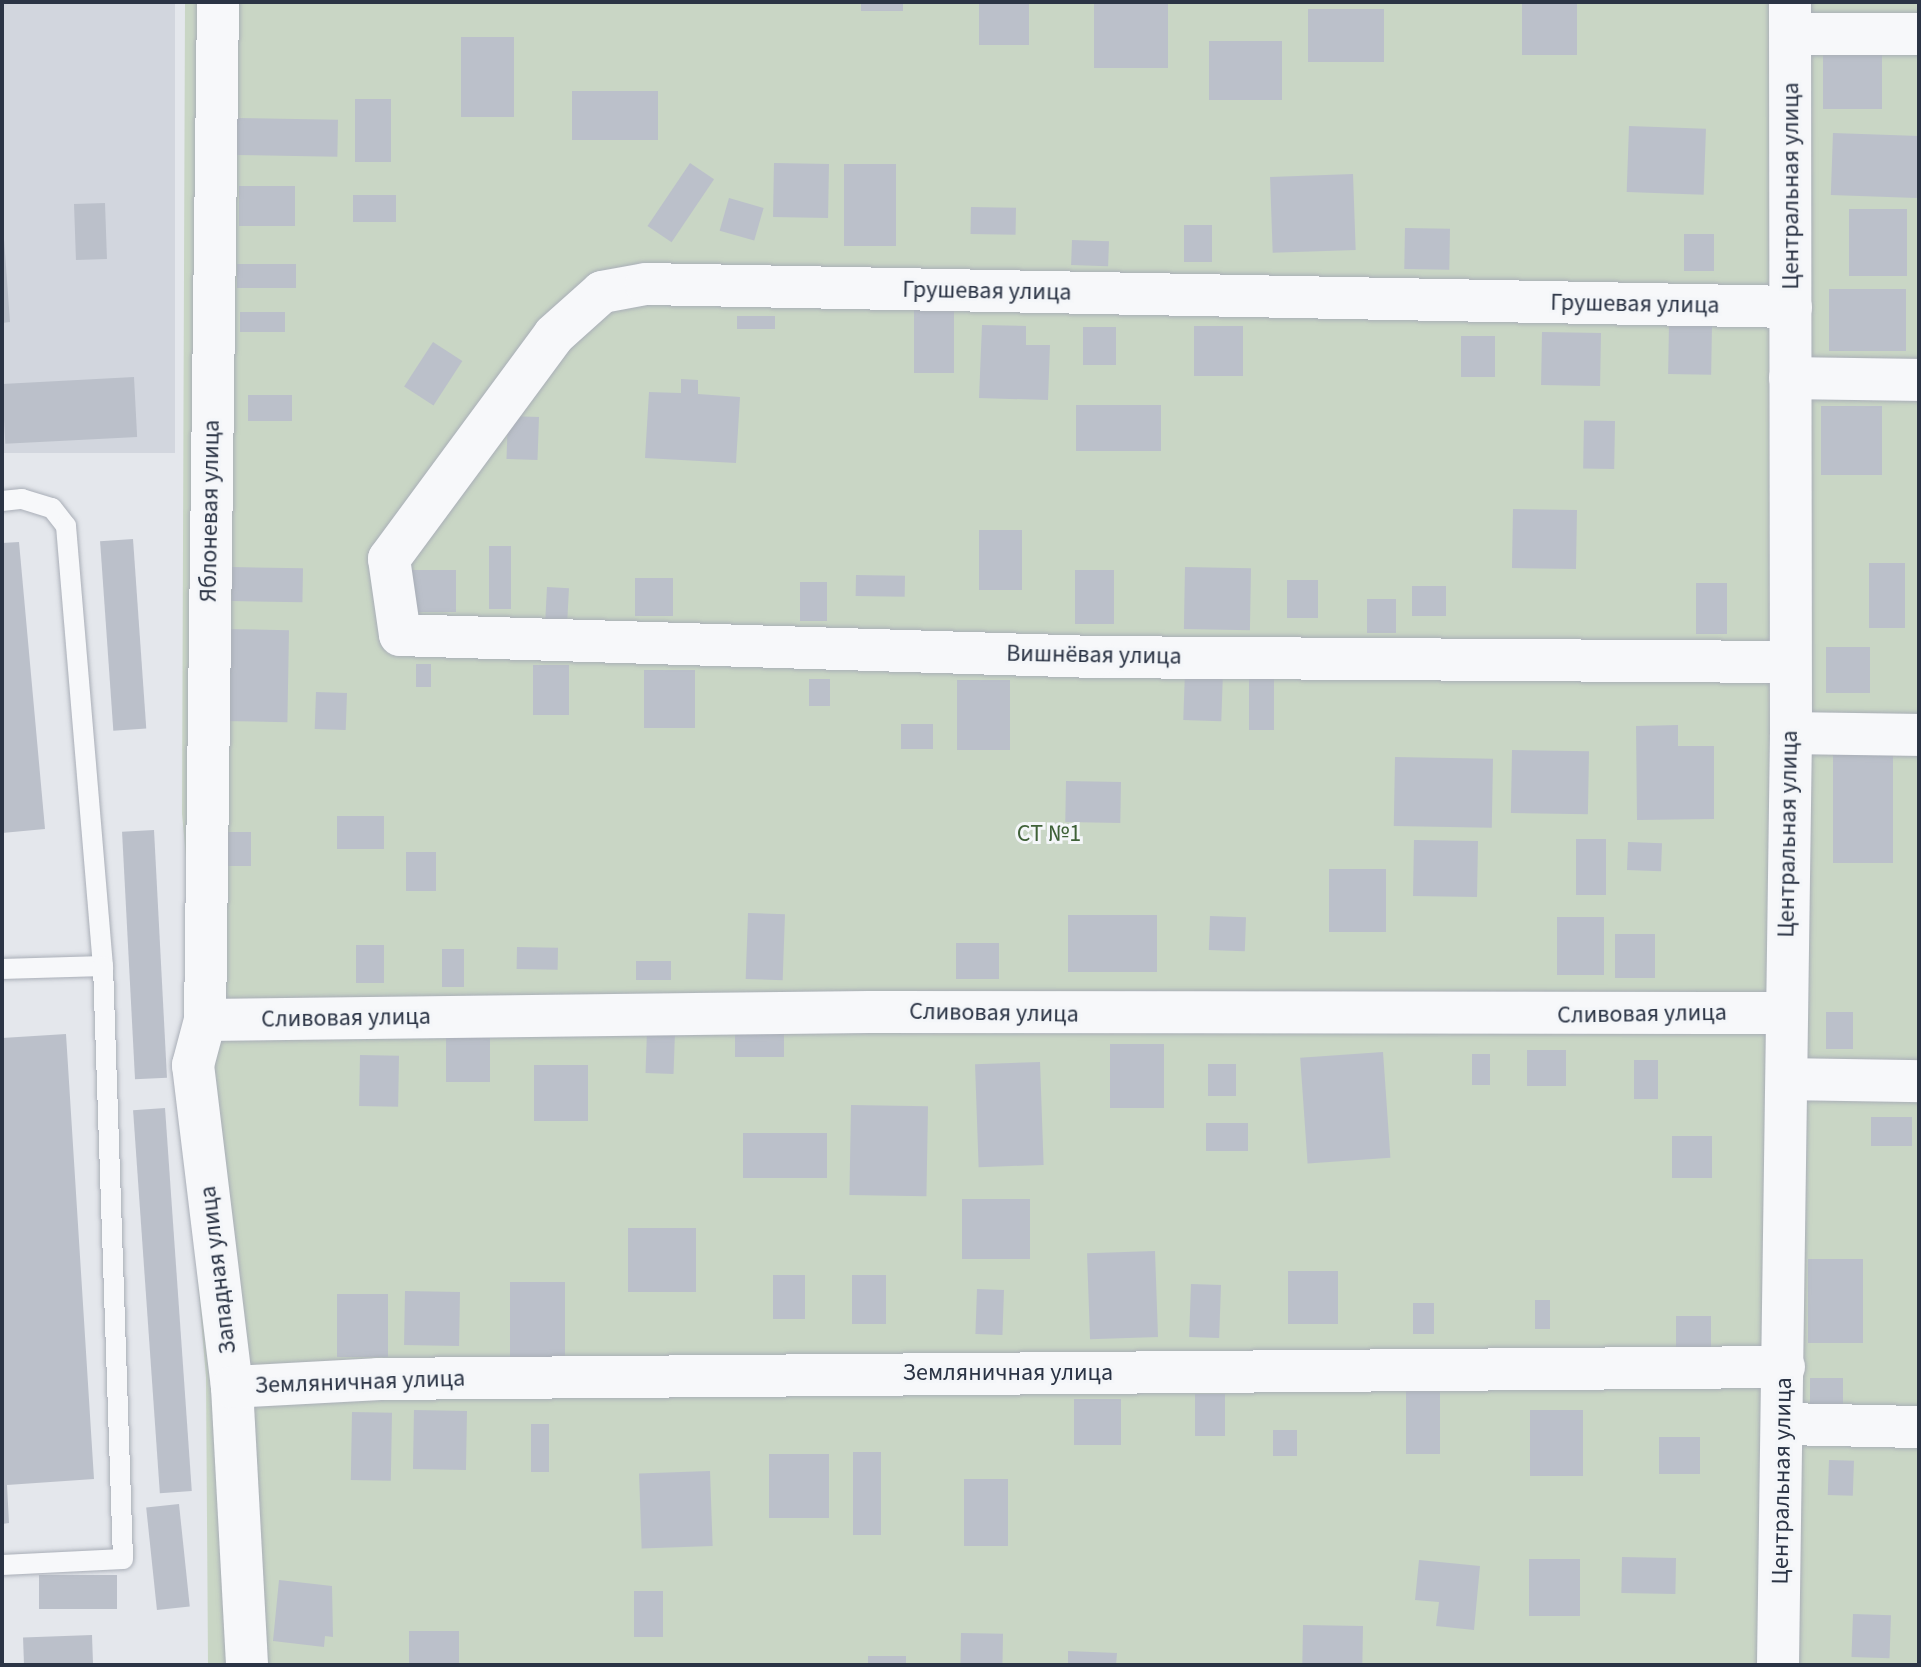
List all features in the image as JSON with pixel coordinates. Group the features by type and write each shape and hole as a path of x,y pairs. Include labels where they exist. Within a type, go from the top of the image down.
{"street":[{"name":"Яблоневая улица","path":"205,1020 218,2"},
{"path":"1791,18 1919,34"},
{"name":"Центральная улица","path":"1778,1665 1785,1424 1787,1079 1784,1013 1791,733 1791,18"},
{"name":"Грушевая улица","path":"400,635 389,559 554,335 602,292 646,284 1791,307"},
{"path":"1790,378 1919,380"},
{"name":"Вишнёвая улица","path":"400,635 1095,657 1789,662"},
{"path":"1791,733 1919,735"},
{"name":"Сливовая улица","path":"205,1020 869,1012 1784,1013"},
{"name":"Западная улица","path":"205,1020 193,1065 232,1387 247,1665"},
{"path":"1787,1079 1919,1081"},
{"name":"Земляничная улица","path":"232,1387 378,1379 1784,1367"},
{"path":"1785,1424 1919,1427"}],"lane":[{"path":"2,501 22,499 52,508 66,526 103,966 123,1559 2,1565"},
{"path":"2,969 103,966"}],"shaded area":[{"path":"2,2 175,2 175,453 2,453"}],"green space":[{"name":"СТ №1","path":"185,2 1919,2 1919,1665 208,1665 206,1377 178,1052 199,998 182,814"}],"building":[{"path":"861,2 903,2 903,11 861,11"},
{"path":"979,2 1029,2 1029,45 979,45"},
{"path":"1094,2 1168,2 1168,68 1094,68"},
{"path":"1522,2 1577,2 1577,55 1522,55"},
{"path":"1308,9 1384,9 1384,62 1308,62"},
{"path":"461,37 514,37 514,117 461,117"},
{"path":"1209,41 1282,41 1282,100 1209,100"},
{"path":"1823,54 1882,54 1882,109 1823,109"},
{"path":"572,91 658,91 658,140 572,140"},
{"path":"355,99 391,99 391,162 355,162"},
{"path":"235,118 338,120 337,157 234,155"},
{"path":"1629,126 1706,129 1704,195 1627,192"},
{"path":"1833,133 1919,136 1917,198 1831,195"},
{"path":"690,163 714,179 672,242 648,226"},
{"path":"774,163 829,164 828,218 773,217"},
{"path":"844,164 896,164 896,246 844,246"},
{"path":"1353,174 1356,250 1273,253 1270,177"},
{"path":"239,186 295,186 295,226 239,226"},
{"path":"353,195 396,195 396,222 353,222"},
{"path":"729,198 764,208 754,241 720,231"},
{"path":"105,203 107,259 76,260 74,204"},
{"path":"971,207 1016,208 1016,235 971,234"},
{"path":"1849,209 1907,209 1907,276 1849,276"},
{"path":"2,211 10,322 2,323"},
{"path":"1184,225 1212,225 1212,262 1184,262"},
{"path":"1405,228 1450,229 1449,270 1404,269"},
{"path":"1684,234 1714,234 1714,271 1684,271"},
{"path":"1072,240 1109,241 1108,266 1071,265"},
{"path":"237,264 296,264 296,288 237,288"},
{"path":"1829,289 1906,289 1906,351 1829,351"},
{"path":"914,303 954,303 954,373 914,373"},
{"path":"240,312 285,312 285,332 240,332"},
{"path":"737,316 775,316 775,329 737,329"},
{"path":"1669,324 1712,325 1711,375 1668,374"},
{"path":"982,325 1026,326 1026,345 1050,345 1048,400 979,398"},
{"path":"1194,326 1243,326 1243,376 1194,376"},
{"path":"1083,327 1116,327 1116,365 1083,365"},
{"path":"1542,332 1601,333 1600,386 1541,385"},
{"path":"1461,336 1495,336 1495,377 1461,377"},
{"path":"433,342 462,361 433,406 404,386"},
{"path":"134,377 137,437 5,444 2,384"},
{"path":"681,379 698,380 698,394 740,397 736,463 645,458 649,392 681,393"},
{"path":"248,395 292,395 292,421 248,421"},
{"path":"1076,405 1161,405 1161,451 1076,451"},
{"path":"1821,406 1882,406 1882,475 1821,475"},
{"path":"508,416 539,417 537,460 506,459"},
{"path":"1584,420 1615,421 1614,469 1583,468"},
{"path":"1513,509 1577,510 1576,569 1512,568"},
{"path":"979,530 1022,530 1022,590 979,590"},
{"path":"133,539 146,729 113,731 100,541"},
{"path":"19,542 45,829 2,833 2,543"},
{"path":"489,546 511,546 511,609 489,609"},
{"path":"1869,563 1905,563 1905,628 1869,628"},
{"path":"232,567 303,568 302,602 231,601"},
{"path":"1185,567 1251,568 1250,630 1184,629"},
{"path":"406,570 456,570 456,612 406,612"},
{"path":"1075,570 1114,570 1114,624 1075,624"},
{"path":"856,575 905,576 905,597 856,596"},
{"path":"635,578 673,578 673,616 635,616"},
{"path":"1287,580 1318,580 1318,618 1287,618"},
{"path":"800,582 827,582 827,621 800,621"},
{"path":"1696,583 1727,583 1727,634 1696,634"},
{"path":"1412,586 1446,586 1446,616 1412,616"},
{"path":"547,587 569,588 567,621 545,620"},
{"path":"1367,599 1396,599 1396,633 1367,633"},
{"path":"222,629 289,630 287,722 220,721"},
{"path":"1826,647 1870,647 1870,693 1826,693"},
{"path":"416,664 431,664 431,687 416,687"},
{"path":"533,665 569,665 569,715 533,715"},
{"path":"644,670 695,670 695,728 644,728"},
{"path":"1185,671 1223,672 1221,721 1183,720"},
{"path":"1249,676 1274,676 1274,730 1249,730"},
{"path":"809,679 830,679 830,706 809,706"},
{"path":"957,680 1010,680 1010,750 957,750"},
{"path":"316,692 347,693 346,730 315,729"},
{"path":"901,724 933,724 933,749 901,749"},
{"path":"1678,725 1678,746 1714,746 1714,819 1637,820 1636,726"},
{"path":"1512,750 1589,751 1588,814 1511,813"},
{"path":"1833,750 1893,750 1893,863 1833,863"},
{"path":"1395,757 1493,759 1492,828 1394,826"},
{"path":"1066,781 1121,782 1120,823 1065,822"},
{"path":"337,816 384,816 384,849 337,849"},
{"path":"154,830 167,1078 135,1079 122,832"},
{"path":"219,832 251,832 251,866 219,866"},
{"path":"1576,839 1606,839 1606,895 1576,895"},
{"path":"1414,840 1478,841 1477,897 1413,896"},
{"path":"1628,842 1662,843 1661,871 1627,870"},
{"path":"406,852 436,852 436,891 406,891"},
{"path":"1329,869 1386,869 1386,932 1329,932"},
{"path":"748,913 785,914 783,980 746,979"},
{"path":"1068,915 1157,915 1157,972 1068,972"},
{"path":"1210,916 1246,917 1245,951 1209,950"},
{"path":"1557,917 1604,917 1604,975 1557,975"},
{"path":"1615,934 1655,934 1655,978 1615,978"},
{"path":"956,943 999,943 999,979 956,979"},
{"path":"356,945 384,945 384,983 356,983"},
{"path":"517,947 558,948 558,970 517,969"},
{"path":"442,949 464,949 464,987 442,987"},
{"path":"636,961 671,961 671,980 636,980"},
{"path":"1826,1012 1853,1012 1853,1049 1826,1049"},
{"path":"735,1028 784,1028 784,1057 735,1057"},
{"path":"647,1031 675,1032 674,1074 646,1073"},
{"path":"446,1032 490,1032 490,1082 446,1082"},
{"path":"66,1034 94,1479 7,1485 9,1523 2,1524 2,1038"},
{"path":"1110,1044 1164,1044 1164,1108 1110,1108"},
{"path":"1527,1050 1566,1050 1566,1086 1527,1086"},
{"path":"1383,1052 1390,1158 1308,1164 1300,1058"},
{"path":"1472,1054 1490,1054 1490,1085 1472,1085"},
{"path":"360,1055 399,1056 398,1107 359,1106"},
{"path":"1634,1060 1658,1060 1658,1099 1634,1099"},
{"path":"1040,1062 1044,1165 979,1167 975,1064"},
{"path":"1208,1064 1236,1064 1236,1096 1208,1096"},
{"path":"534,1065 588,1065 588,1121 534,1121"},
{"path":"851,1105 928,1106 926,1196 849,1195"},
{"path":"165,1108 192,1491 160,1493 133,1110"},
{"path":"1871,1117 1912,1117 1912,1146 1871,1146"},
{"path":"1206,1123 1248,1123 1248,1151 1206,1151"},
{"path":"743,1133 827,1133 827,1178 743,1178"},
{"path":"1672,1136 1712,1136 1712,1178 1672,1178"},
{"path":"962,1199 1030,1199 1030,1259 962,1259"},
{"path":"628,1228 696,1228 696,1292 628,1292"},
{"path":"1155,1251 1158,1337 1090,1339 1087,1253"},
{"path":"1808,1259 1863,1259 1863,1343 1808,1343"},
{"path":"1288,1271 1338,1271 1338,1324 1288,1324"},
{"path":"773,1275 805,1275 805,1319 773,1319"},
{"path":"852,1275 886,1275 886,1324 852,1324"},
{"path":"510,1282 565,1282 565,1360 510,1360"},
{"path":"1191,1284 1221,1285 1219,1338 1189,1337"},
{"path":"977,1289 1004,1290 1002,1335 975,1334"},
{"path":"405,1291 460,1292 459,1346 404,1345"},
{"path":"337,1294 388,1294 388,1357 337,1357"},
{"path":"1535,1300 1550,1300 1550,1329 1535,1329"},
{"path":"1413,1303 1434,1303 1434,1334 1413,1334"},
{"path":"1676,1316 1711,1316 1711,1347 1676,1347"},
{"path":"1810,1378 1843,1378 1843,1408 1810,1408"},
{"path":"1406,1386 1440,1386 1440,1454 1406,1454"},
{"path":"1195,1394 1225,1394 1225,1436 1195,1436"},
{"path":"1074,1399 1121,1399 1121,1445 1074,1445"},
{"path":"414,1410 467,1411 466,1470 413,1469"},
{"path":"1530,1410 1583,1410 1583,1476 1530,1476"},
{"path":"352,1412 392,1413 391,1481 351,1480"},
{"path":"531,1424 549,1424 549,1472 531,1472"},
{"path":"1273,1430 1297,1430 1297,1456 1273,1456"},
{"path":"1659,1437 1700,1437 1700,1474 1659,1474"},
{"path":"853,1452 881,1452 881,1535 853,1535"},
{"path":"769,1454 829,1454 829,1518 769,1518"},
{"path":"1829,1460 1854,1461 1853,1496 1828,1495"},
{"path":"710,1471 713,1546 642,1548 639,1473"},
{"path":"964,1479 1008,1479 1008,1546 964,1546"},
{"path":"179,1504 190,1606 157,1610 146,1507"},
{"path":"1622,1557 1676,1558 1675,1594 1621,1593"},
{"path":"1529,1559 1580,1559 1580,1616 1529,1616"},
{"path":"1419,1560 1480,1566 1474,1630 1436,1626 1439,1602 1415,1600"},
{"path":"39,1575 117,1575 117,1609 39,1609"},
{"path":"279,1580 332,1586 333,1637 325,1636 324,1647 273,1641"},
{"path":"634,1591 663,1591 663,1637 634,1637"},
{"path":"1853,1614 1891,1615 1889,1658 1851,1657"},
{"path":"1303,1625 1363,1626 1362,1665 1302,1665"},
{"path":"409,1631 459,1631 459,1665 409,1665"},
{"path":"961,1633 1003,1634 1002,1665 960,1665"},
{"path":"92,1635 93,1665 24,1665 23,1637"},
{"path":"1068,1651 1117,1653 1116,1665 1068,1665"},
{"path":"868,1656 906,1656 906,1665 868,1665"}]}
